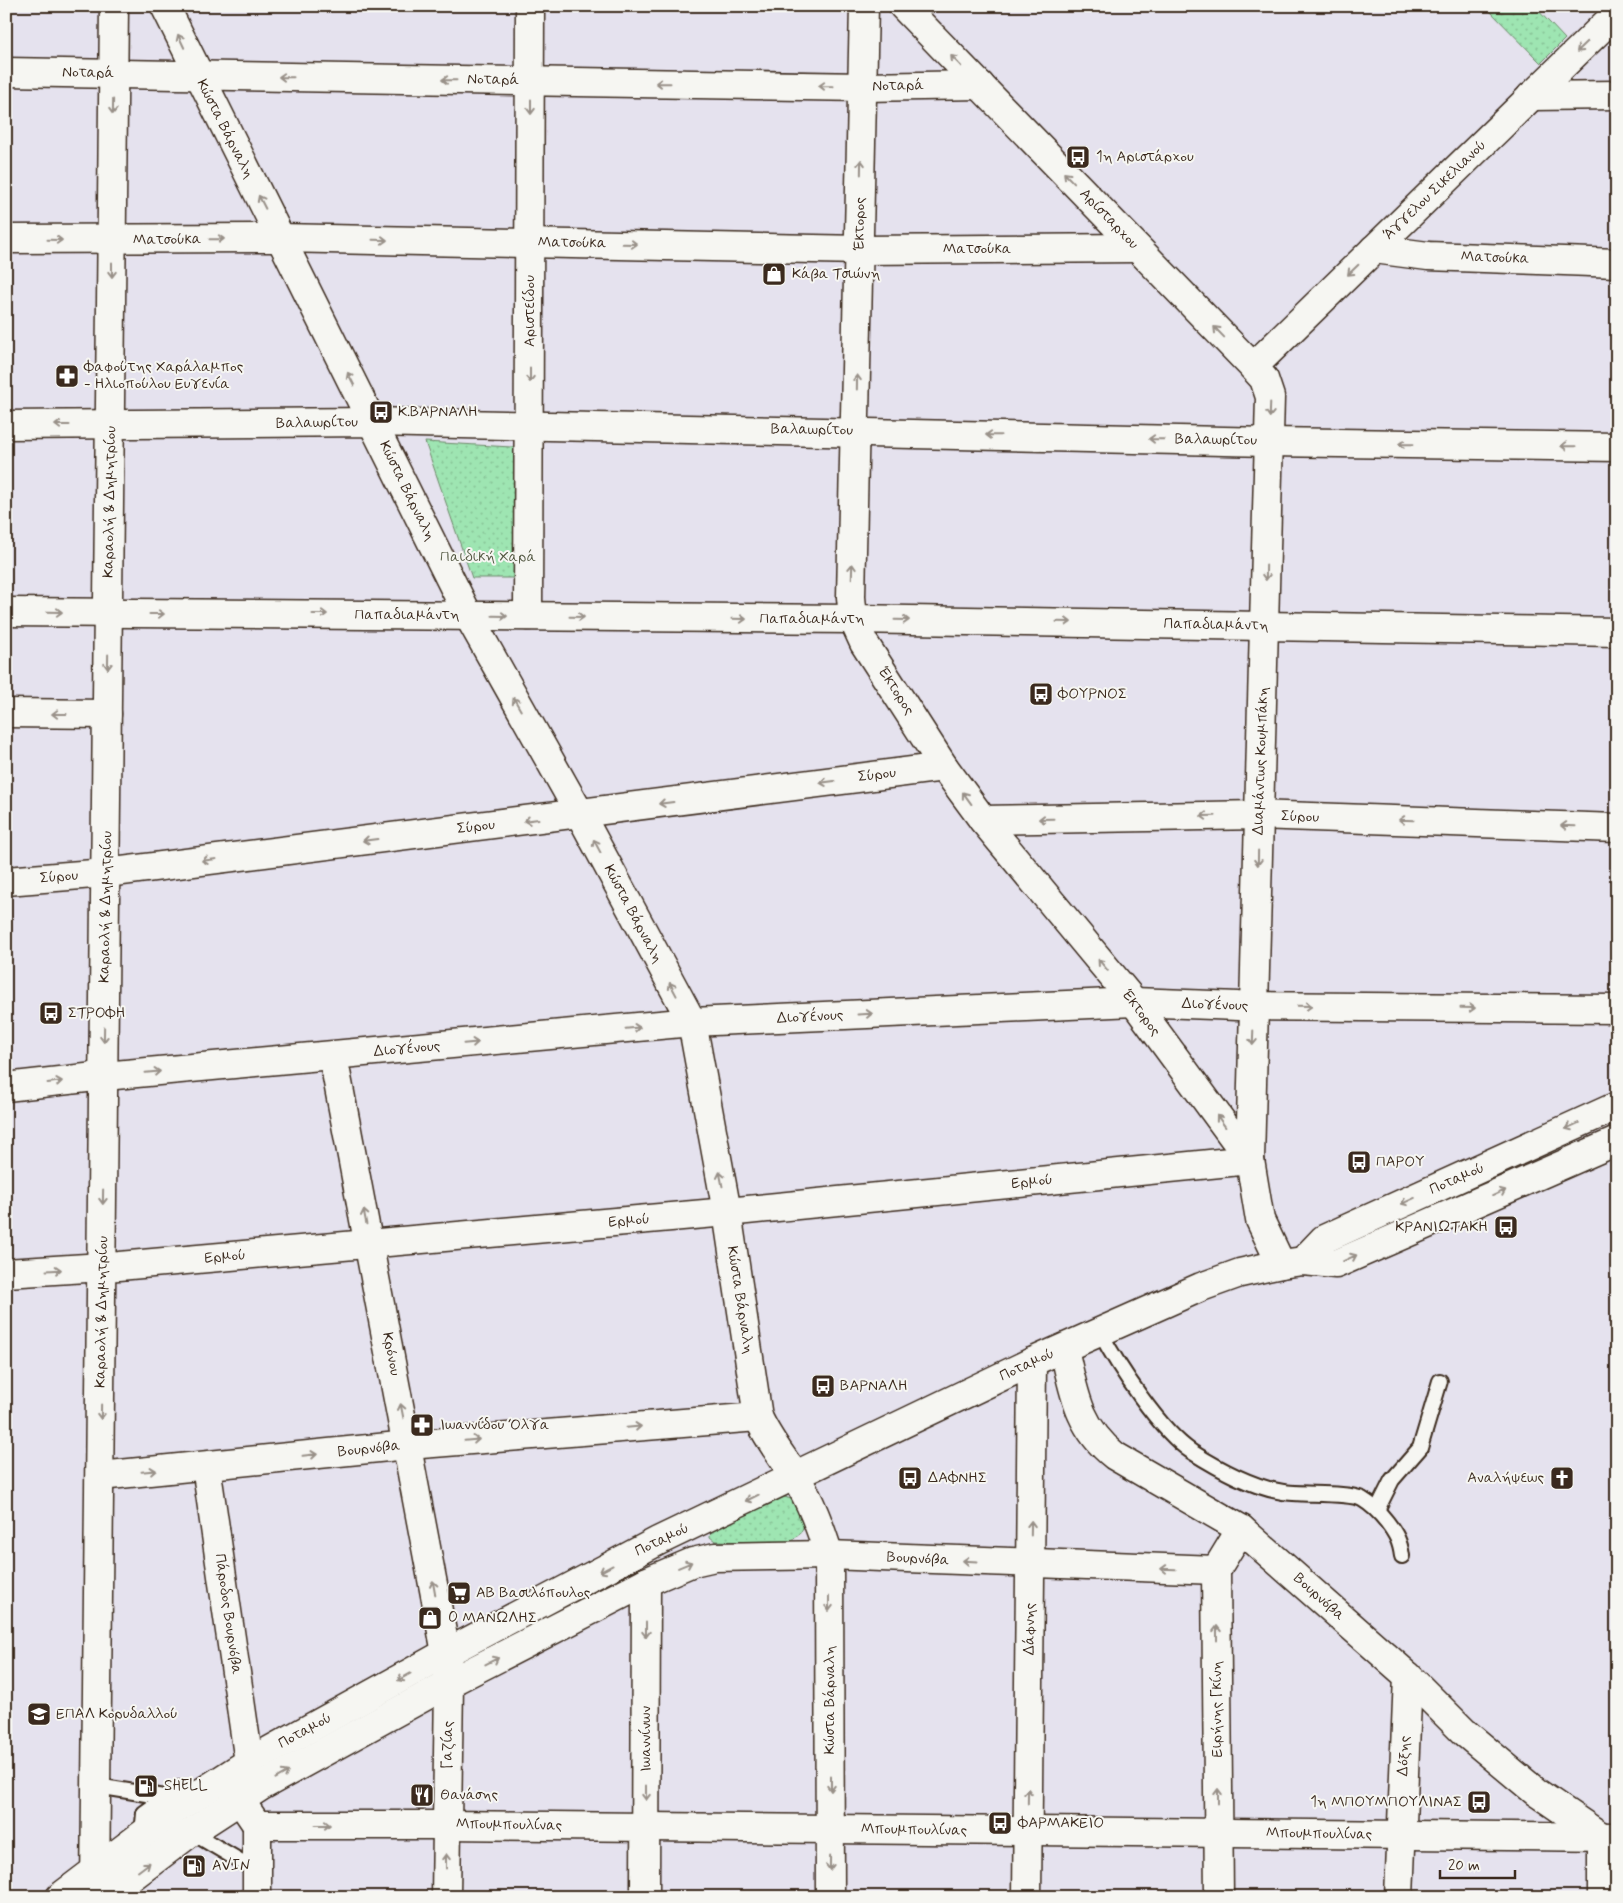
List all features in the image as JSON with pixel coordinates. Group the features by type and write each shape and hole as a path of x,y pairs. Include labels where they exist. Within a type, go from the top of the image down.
{"street":[{"name":"Καραολή & Δημητρίου","path":"95,1884 114,6"},
{"name":"Κώστα Βάρναλη","path":"165,6 197,75 373,422 468,615 580,814 692,1022 727,1212 758,1417 768,1437 795,1476 818,1521 828,1555 830,1897"},
{"name":"Αριστείδου","path":"528,616 530,6"},
{"name":"Έκτορος","path":"864,6 851,597 853,619 864,643 944,767 983,820 1134,1002 1250,1160 1260,1220 1292,1263"},
{"name":"Αρίσταρχου","path":"903,6 1253,367"},
{"name":"Άγγελου Σικελιανού","path":"1253,367 1617,12"},
{"name":"Νοταρά","path":"6,72 863,87 980,85"},
{"path":"1531,96 1617,95"},
{"name":"Ματσούκα","path":"6,240 280,238 860,250 1137,248"},
{"name":"Ματσούκα","path":"1374,249 1428,256 1617,263"},
{"name":"Διαμάντως Κουμπάκη","path":"1250,1160 1270,397 1264,379 1253,367"},
{"name":"Βαλαωρίτου","path":"6,425 373,422 856,431 1269,442 1617,447"},
{"name":"Παπαδιαμάντη","path":"6,612 853,619 1617,632"},
{"path":"6,714 107,714"},
{"name":"Σύρου","path":"6,881 106,873 944,767"},
{"name":"Σύρου","path":"983,820 1259,815 1617,828"},
{"name":"Διογένους","path":"6,1087 104,1076 692,1022 1134,1002 1254,1006 1617,1009"},
{"name":"Κρόνου","path":"333,1056 446,1653"},
{"name":"Ποταμού","path":"1292,1263 1324,1239 1617,1106"},
{"name":"Ποταμού","path":"60,1897 95,1884 142,1835 195,1796 249,1762 446,1653 658,1541 1032,1362 1201,1287 1240,1273 1292,1263 1336,1264 1617,1141"},
{"name":"Ερμού","path":"6,1273 102,1268 727,1212 1250,1160"},
{"name":"Βουρνόβα","path":"1064,1348 1078,1408 1100,1444 1136,1469 1241,1529 1408,1676 1464,1732 1536,1792 1610,1837"},
{"name":"Δάφνης","path":"1027,1897 1032,1362"},
{"name":"Βουρνόβα","path":"100,1476 408,1445 758,1417"},
{"name":"Πάροδος Βουρνόβα","path":"206,1466 249,1762"},
{"path":"1216,1570 1241,1529"},
{"name":"Ποταμού","path":"105,1897 191,1832 240,1800 449,1683 646,1582 693,1562 715,1557 828,1555"},
{"name":"Βουρνόβα","path":"828,1555 1216,1570"},
{"name":"Ειρήνης Γκίνη","path":"1216,1570 1219,1897"},
{"name":"Ιωαννίνων","path":"645,1897 646,1582"},
{"name":"Γαζίας","path":"446,1653 449,1683 446,1897"},
{"name":"Δόξης","path":"1400,1897 1400,1835 1408,1676"},
{"path":"240,1800 257,1825 257,1884"},
{"name":"Μπουμπουλίνας","path":"257,1825 447,1825 1610,1837"},
{"path":"1602,1897 1610,1837"}],"lane":[{"path":"1100,1332 1114,1359 1138,1392 1162,1422 1190,1451 1250,1482 1282,1492 1360,1498 1377,1510 1400,1538 1402,1556"},
{"path":"1377,1510 1392,1480 1420,1448 1440,1381"},
{"path":"97,1786 165,1797"},
{"path":"142,1835 144,1813 165,1797 179,1788 195,1796"},
{"path":"191,1832 257,1884"}],"green space":[{"path":"1485,6 1534,6 1565,39 1541,63"},
{"name":"Παιδική Χαρά","path":"425,442 528,448 525,578 472,578"},
{"path":"781,1496 795,1500 805,1520 803,1528 797,1537 786,1543 715,1541 710,1537 711,1530"}],"place":[{"name":"1η Αριστάρχου","path":"1078,157"},
{"name":"Κάβα Τσιώνη","path":"774,274"},
{"name":"Φαφούτης Χαράλαμπος - Ηλιοπούλου Ευγενία","path":"67,376"},
{"name":"Κ.ΒΑΡΝΑΛΗ","path":"381,412"},
{"name":"ΦΟΥΡΝΟΣ","path":"1041,694"},
{"name":"ΣΤΡΟΦΗ","path":"51,1013"},
{"name":"ΠΑΡΟΥ","path":"1359,1162"},
{"name":"ΚΡΑΝΙΩΤΑΚΗ","path":"1506,1227"},
{"name":"ΒΑΡΝΑΛΗ","path":"823,1386"},
{"name":"Ιωαννίδου Όλγα","path":"422,1425"},
{"name":"ΔΑΦΝΗΣ","path":"910,1478"},
{"name":"Αναλήψεως","path":"1562,1478"},
{"name":"ΑΒ Βασιλόπουλος","path":"459,1593"},
{"name":"O ΜΑΝΩΛΗΣ","path":"430,1618"},
{"name":"ΕΠΑΛ Κορυδαλλού","path":"39,1714"},
{"name":"SHELL","path":"146,1786"},
{"name":"Θανάσης","path":"422,1795"},
{"name":"1η ΜΠΟΥΜΠΟΥΛΙΝΑΣ","path":"1479,1802"},
{"name":"ΦΑΡΜΑΚΕΙΟ","path":"1000,1823"},
{"name":"AVIN","path":"194,1866"}]}
